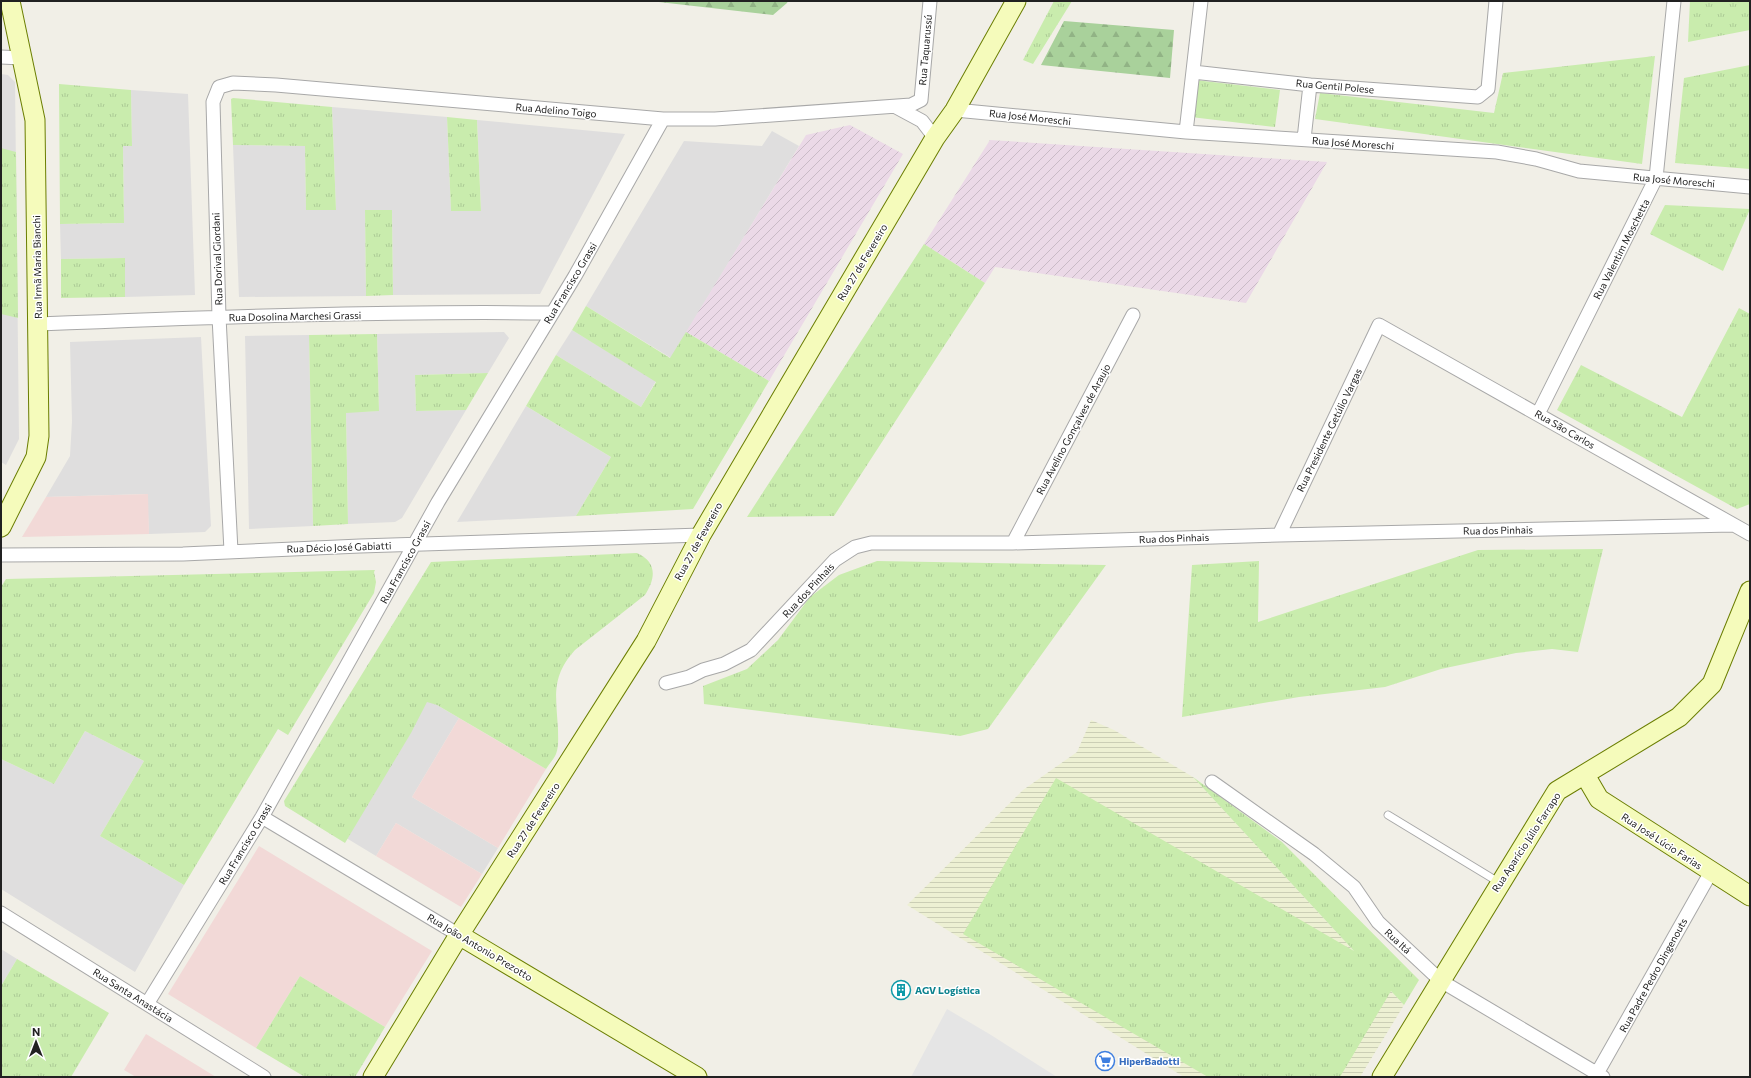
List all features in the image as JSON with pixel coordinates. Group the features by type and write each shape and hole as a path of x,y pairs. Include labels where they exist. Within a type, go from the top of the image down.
{"street":[{"name":"Rua Irmã Maria Bianchi","path":"1,527 36,457 39,436 35,120 10,1"},
{"name":"Rua Taquarussú","path":"921,100 930,1"},
{"name":"Rua 27 de Fevereiro","path":"373,1077 460,935 646,641 701,534 935,138 955,110 1016,1"},
{"path":"1186,132 1201,1"},
{"name":"Rua Gentil Polese","path":"1193,72 1310,85 1478,97 1488,89 1496,1"},
{"name":"Rua Valentim Moschetta","path":"1538,414 1656,178 1674,1"},
{"path":"1,56 22,58"},
{"name":"Rua Adelino Toigo","path":"219,87 233,82 276,85 663,119 715,119 911,106 921,100"},
{"path":"1304,139 1310,85"},
{"name":"Rua Dorival Giordani","path":"219,87 213,102 219,317 231,552"},
{"path":"895,106 922,120 935,138"},
{"name":"Rua José Moreschi","path":"955,110 1186,132 1497,152 1536,159 1579,171 1750,188"},
{"name":"Rua Francisco Grassi","path":"147,1004 262,817 416,544 438,502 575,276 663,119"},
{"name":"Rua Dosolina Marchesi Grassi","path":"38,324 219,317 495,312 552,313"},
{"name":"Rua Avelino Gonçalves de Araujo","path":"1012,543 1134,316"},
{"name":"Rua São Carlos","path":"1379,325 1750,534"},
{"name":"Rua Presidente Getúlio Vargas","path":"1279,534 1379,325"},
{"name":"Rua dos Pinhais","path":"666,683 689,677 702,670 724,664 751,650 836,560 855,547 871,543 1012,543 1279,534 1733,525"},
{"name":"Rua Décio José Gabiatti","path":"1,556 183,554 701,534"},
{"name":"Rua Aparício Júlio Farrapo","path":"1382,1077 1557,791 1679,717 1712,684 1750,591"},
{"name":"Rua José Lúcio Farias","path":"1585,775 1599,799 1710,872 1750,896"},
{"name":"Rua Itá","path":"1212,782 1295,840 1354,887 1378,922 1441,981 1599,1076"},
{"name":"Rua João Antonio Prezotto","path":"262,817 460,935 688,1075"},
{"name":"Rua Padre Pedro Dingenouts","path":"1599,1076 1710,872"},
{"name":"Rua Santa Anastácia","path":"1,913 264,1077"}],"lane":[{"path":"1388,815 1500,883"}],"shaded area":[{"path":"1,74 8,75 15,82 19,439 6,465 1,462"},
{"path":"131,90 188,94 195,295 125,297 125,258 61,259 60,224 124,223 123,146 132,145"},
{"path":"332,107 447,117 451,211 481,211 477,120 625,134 540,294 393,295 392,210 365,210 366,296 239,297 233,145 305,146 306,209 336,210"},
{"path":"850,125 903,154 769,381 686,332 806,135"},
{"path":"772,131 799,146 671,358 586,306 684,141 762,146"},
{"path":"990,140 1327,162 1246,303 995,267 985,283 924,244"},
{"path":"572,330 656,381 641,407 556,355"},
{"path":"504,332 509,338 488,373 415,375 416,411 466,410 402,518 395,522 348,524 346,412 379,411 377,334"},
{"path":"309,335 313,526 249,529 245,336"},
{"path":"201,337 211,526 205,532 149,534 147,494 46,497 70,456 72,421 70,342"},
{"path":"526,406 611,457 576,516 457,522"},
{"path":"148,494 149,534 22,537 46,497"},
{"path":"425,698 459,718 412,797 498,848 482,874 396,823 376,856 343,836"},
{"path":"459,718 546,769 498,848 412,797"},
{"path":"85,731 144,761 100,836 184,885 135,972 1,889 1,759 54,784"},
{"path":"396,823 482,874 461,907 376,856"},
{"path":"259,846 432,951 385,1027 300,976 256,1048 168,994"},
{"path":"1,949 17,959 1,986"},
{"path":"947,1009 991,1035 1057,1077 911,1077"},
{"path":"146,1034 216,1077 136,1077 124,1070"}],"green space":[{"path":"650,1 788,1 773,15"},
{"path":"1054,1 1072,1 1033,64 1023,60"},
{"path":"1690,1 1750,1 1750,30 1688,42"},
{"path":"1064,21 1174,30 1170,78 1041,65"},
{"path":"1655,56 1642,164 1315,119 1320,93 1494,113 1503,73"},
{"path":"1750,65 1750,169 1675,163 1684,78"},
{"path":"1195,80 1280,90 1275,127 1191,117"},
{"path":"59,84 131,90 132,146 123,146 124,223 60,224"},
{"path":"231,99 332,107 336,210 306,210 305,146 233,145"},
{"path":"447,117 477,120 481,211 451,211"},
{"path":"1,148 16,152 18,318 1,314"},
{"path":"1665,205 1750,209 1723,271 1650,234"},
{"path":"365,210 392,210 393,295 366,296"},
{"path":"924,244 985,283 834,516 747,517"},
{"path":"125,258 125,297 61,298 61,259"},
{"path":"586,306 670,358 686,332 769,381 693,509 576,516 611,457 526,406 556,355 641,407 656,382 572,330"},
{"path":"1739,308 1750,314 1750,504 1737,509 1557,410 1581,365 1682,417"},
{"path":"377,334 379,411 346,413 348,524 313,526 309,335"},
{"path":"488,373 466,410 416,411 415,375"},
{"path":"1603,549 1578,652 1552,649 1516,653 1441,669 1385,687 1299,697 1182,717 1192,565 1259,561 1258,622 1478,550"},
{"path":"637,553 648,561 653,571 653,577 649,589 645,595 575,650 567,660 559,678 556,696 558,748 555,756 546,769 437,705 427,702 411,733 345,843 285,806 284,801 431,562"},
{"path":"877,561 1106,565 988,729 960,736 704,704 703,686 747,669 778,640 810,597 839,575"},
{"path":"375,570 376,582 374,593 288,735 278,729 184,885 100,836 144,761 85,731 54,784 1,759 1,587 6,579"},
{"path":"1091,720 1114,730 1193,777 1404,1005 1360,1077 1184,1077 907,905 1023,790 1077,752"},
{"path":"1193,777 1282,842 1419,980 1404,1005 1391,991 1340,1077 1208,1077 963,934 1056,778 1354,951"},
{"path":"17,959 109,1013 71,1077 1,1077 1,986"},
{"path":"300,976 385,1027 355,1077 305,1077 256,1048"}],"place":[{"name":"AGV Logística","path":"901,990"},
{"name":"HiperBadotti","path":"1105,1061"}]}
